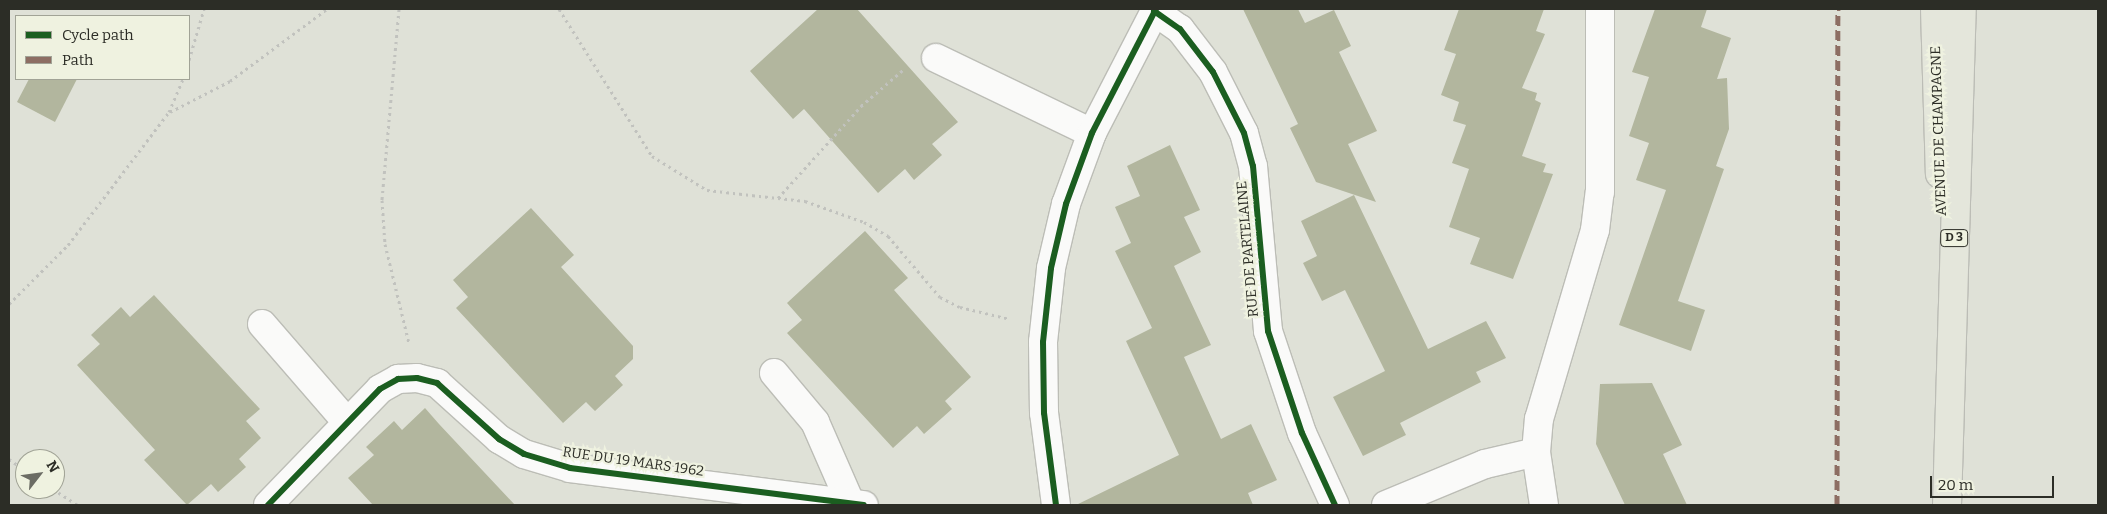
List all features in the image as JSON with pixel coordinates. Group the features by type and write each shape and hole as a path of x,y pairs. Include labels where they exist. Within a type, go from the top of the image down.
{"main road":[{"name":"AVENUE DE CHAMPAGNE","path":"1935,9 1948,403"},
{"name":"D 3","path":"1947,505 1948,403 1962,9"}],"street":[{"path":"1544,505 1536,452 1546,388 1595,230 1600,192 1600,9"},
{"path":"1056,505 1045,432 1044,326 1051,268 1066,204 1092,133 1155,10"},
{"name":"RUE DE PARTELAINE","path":"1155,10 1180,29 1213,72 1244,133 1253,166 1268,331 1298,424 1335,505"},
{"path":"936,58 1092,133"},
{"path":"262,324 346,421"},
{"name":"RUE DU 19 MARS 1962","path":"774,373 815,422 857,504"},
{"name":"RUE DU 19 MARS 1962","path":"268,505 346,421 380,389 398,379 416,378 436,383 499,439 524,454 570,468 797,500 857,504"},
{"path":"1386,505 1485,464 1536,452"}],"path":[{"path":"190,57 204,9"},
{"path":"169,112 230,81 327,9"},
{"path":"399,9 382,200 385,244 416,378"},
{"path":"559,9 652,156 707,190 805,202 864,222 888,236 940,297 960,307 1044,326"},
{"path":"778,198 861,106 913,64 936,58"},
{"path":"9,304 68,245 169,112 183,80"},
{"path":"65,497 78,505"}],"building":[{"path":"818,9 857,9 958,122 932,144 942,155 914,180 905,169 878,193 804,109 793,119 750,71"},
{"path":"1243,9 1298,9 1305,23 1334,10 1351,46 1339,52 1377,131 1348,144 1376,202 1316,182 1290,128 1298,124"},
{"path":"1459,9 1544,9 1536,31 1545,34 1522,88 1537,93 1535,100 1541,103 1522,156 1546,164 1543,172 1553,174 1513,279 1470,264 1480,238 1449,227 1469,169 1452,163 1466,125 1453,121 1459,102 1441,95 1456,54 1444,50"},
{"path":"1655,9 1707,9 1701,27 1731,38 1717,79 1727,78 1729,129 1716,166 1724,169 1678,301 1705,310 1691,351 1619,325 1666,190 1636,180 1649,143 1629,136 1649,77 1632,72"},
{"path":"28,80 76,80 55,122 17,102"},
{"path":"1170,145 1200,210 1184,217 1201,252 1174,266 1211,345 1184,357 1221,439 1251,424 1277,480 1248,493 1253,505 1076,505 1179,455 1126,341 1152,328 1115,251 1131,243 1115,207 1140,196 1127,166"},
{"path":"1354,195 1428,349 1486,321 1506,358 1476,372 1481,382 1400,423 1406,435 1363,456 1333,397 1385,371 1345,290 1322,301 1303,263 1317,256 1301,221"},
{"path":"531,208 574,255 561,267 633,346 633,359 615,376 623,385 595,411 586,402 563,423 456,308 468,297 453,280"},
{"path":"865,231 908,278 894,290 971,377 945,401 952,409 924,434 917,426 893,448 787,333 802,320 787,303"},
{"path":"154,295 260,409 246,421 261,438 239,459 246,467 218,492 211,484 187,505 144,460 155,450 77,365 100,344 91,335 121,307 130,317"},
{"path":"1652,383 1682,445 1663,454 1687,505 1625,505 1596,444 1600,384"},
{"path":"425,408 515,505 373,505 348,478 374,455 366,447 394,421 402,430"}],"marked path":[{"path":"1837,505 1838,9"}],"cycle path":[{"path":"1056,505 1044,413 1043,342 1051,268 1066,204 1092,133 1156,9"},
{"path":"1154,11 1180,29 1213,72 1244,133 1253,166 1268,331 1302,433 1335,505"},
{"path":"268,505 380,389 398,379 417,378 437,383 499,439 524,454 570,468 864,505"}]}
